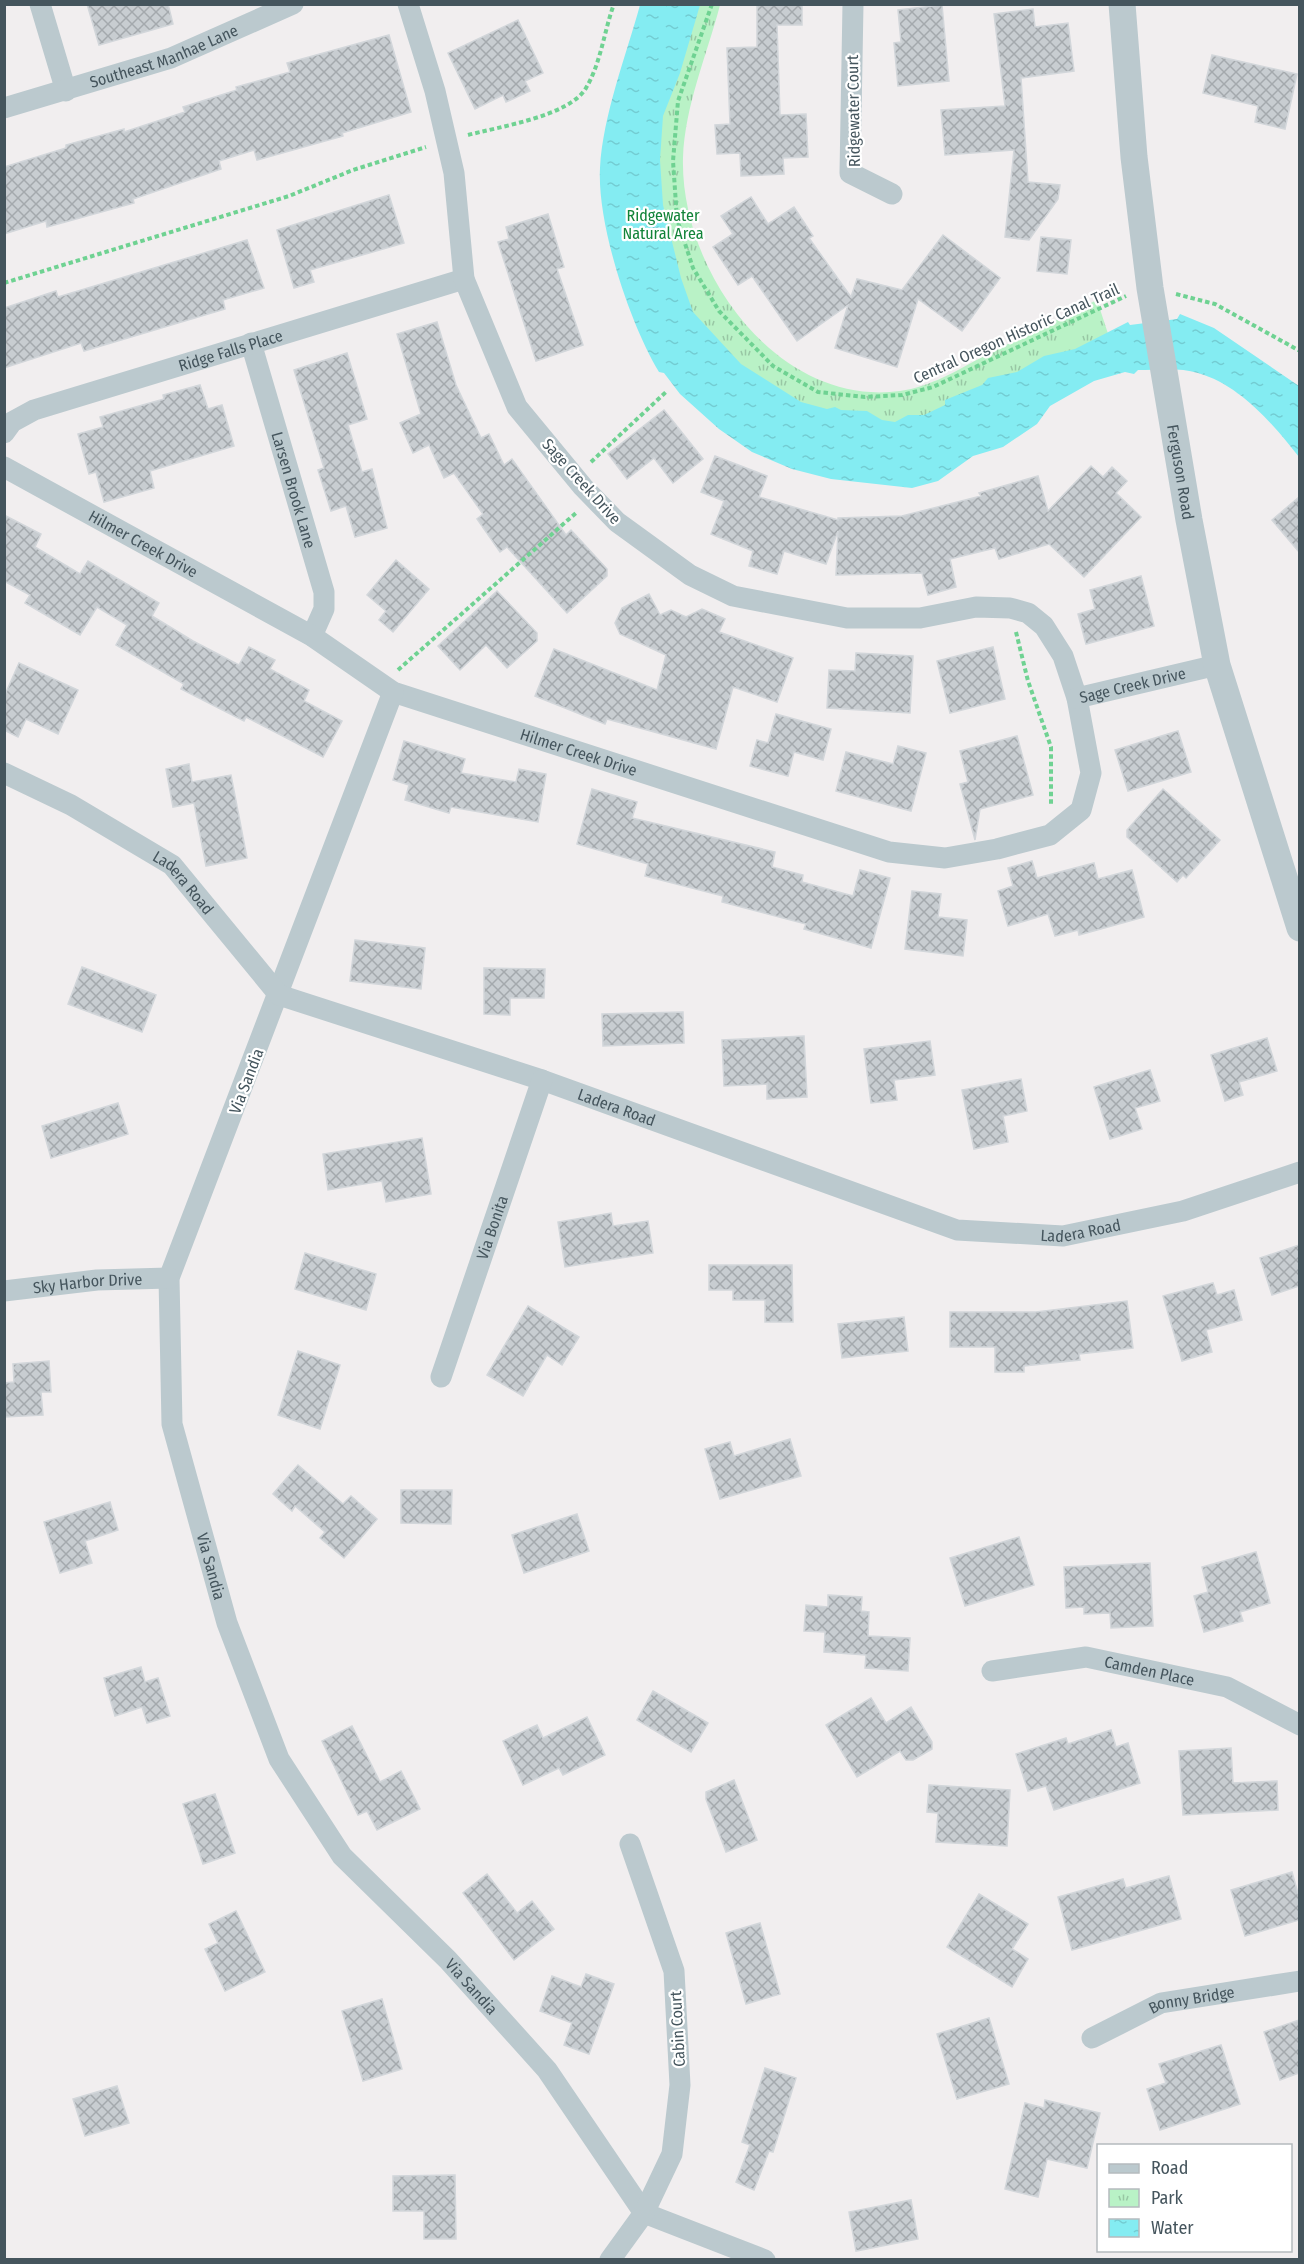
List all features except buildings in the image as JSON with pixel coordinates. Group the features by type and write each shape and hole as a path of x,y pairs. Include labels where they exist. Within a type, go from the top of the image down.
{"street":[{"path":"40,4 66,91"},
{"name":"Southeast Manhae Lane","path":"4,108 171,58 293,4"},
{"name":"Sage Creek Drive","path":"408,4 435,91 454,173 464,279 517,407 583,487 617,522 690,575 733,596 847,618 920,618 976,607 1010,608 1028,614 1044,626 1063,656 1077,698 1217,665"},
{"name":"Ridgewater Court","path":"853,4 850,173 892,194"},
{"name":"Ferguson Road","path":"1122,4 1134,158 1152,301 1217,665 1299,928"},
{"name":"Ridge Falls Place","path":"4,433 12,422 34,410 464,279"},
{"name":"Larsen Brook Lane","path":"251,343 324,592 324,609 312,636"},
{"name":"Hilmer Creek Drive","path":"4,467 312,636 388,688 889,852 945,858 997,849 1050,835 1081,810 1088,792 1091,773 1077,698"},
{"name":"Via Sandia","path":"388,688 279,995 170,1278 172,1424 227,1623 279,1759 342,1856 448,1960 547,2070 644,2213"},
{"name":"Ladera Road","path":"4,773 71,806 171,865 279,995 542,1080 957,1230 1063,1236 1183,1211 1299,1172"},
{"name":"Via Bonita","path":"441,1377 542,1080"},
{"name":"Sky Harbor Drive","path":"4,1291 97,1280 170,1278"},
{"name":"Camden Place","path":"992,1671 1086,1657 1227,1687 1299,1725"},
{"name":"Cabin Court","path":"610,2259 644,2213 672,2154 680,2085 674,1971 630,1844"},
{"name":"Bonny Bridge","path":"1092,2038 1161,2003 1299,1981"},
{"path":"644,2213 765,2259"}],"path":[{"path":"4,283 289,196 398,154 568,105 586,89 614,4"},
{"name":"Central Oregon Historic Canal Trail","path":"712,4 678,101 673,161 677,219 693,268 718,311 773,366 818,392 865,397 902,396 933,387 1112,301 1152,301"},
{"path":"1152,301 1215,304 1299,351"},
{"path":"388,688 578,511 589,464 667,391"},
{"path":"1010,608 1028,681 1051,747 1053,768 1050,835"}],"green space":[{"name":"Ridgewater Natural Area","path":"664,5 720,5 697,80 688,119 683,158 686,201 698,244 718,286 745,323 777,355 814,378 856,391 900,391 922,386 944,377 1097,300 1114,352 959,429 803,434 655,282"}],"water":[{"path":"640,5 700,5 680,73 663,116 660,160 663,205 681,278 693,312 741,364 801,402 827,409 835,407 841,410 867,411 882,420 895,422 908,415 924,415 945,405 945,400 982,385 988,378 1017,372 1044,356 1075,349 1128,322 1130,325 1177,319 1180,314 1214,328 1299,386 1299,457 1267,419 1242,396 1198,373 1168,369 1138,370 1134,374 1125,372 1094,381 1050,406 1037,424 1003,447 973,456 938,481 912,488 831,479 792,469 752,452 719,429 680,394 664,373 659,372 637,328 610,245 600,191 602,148 610,107"}]}
